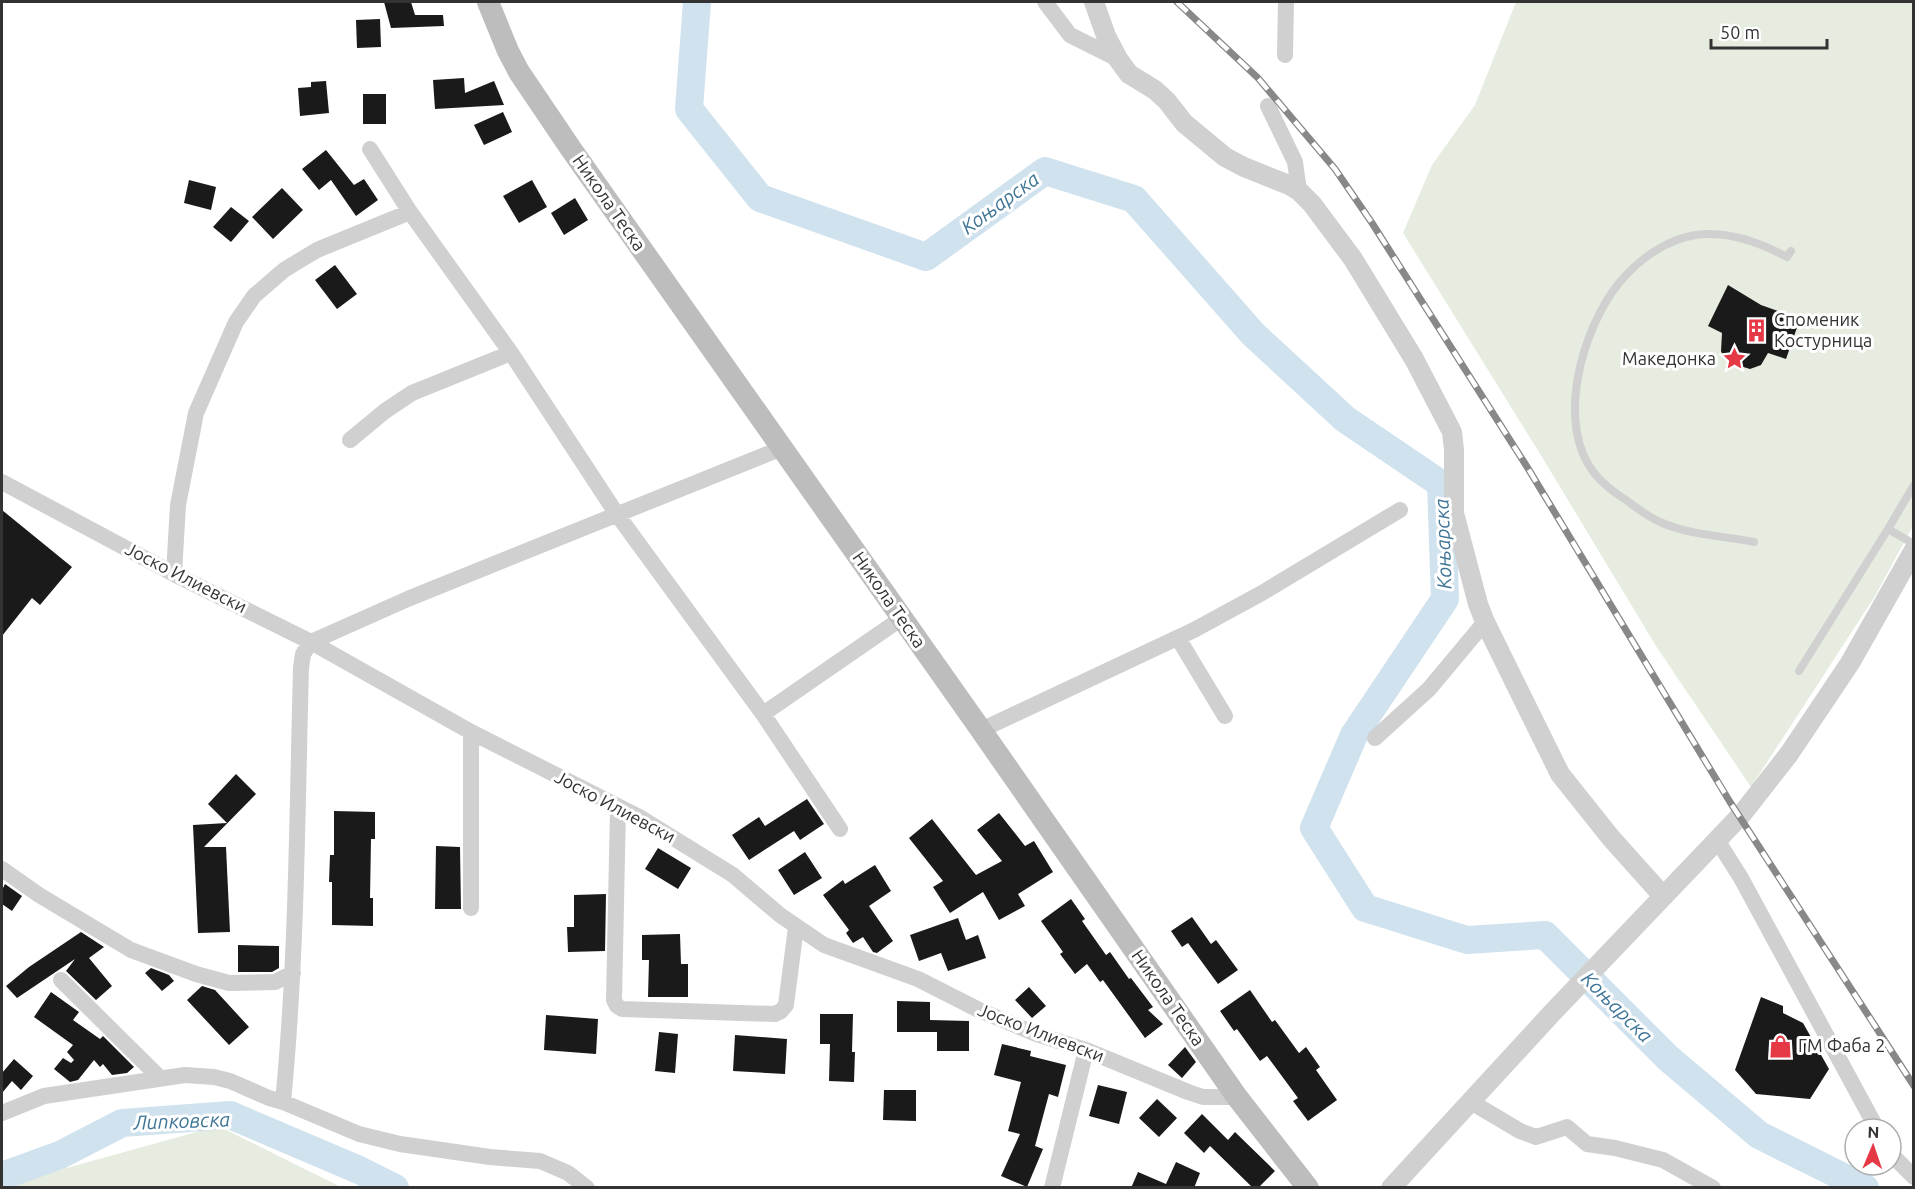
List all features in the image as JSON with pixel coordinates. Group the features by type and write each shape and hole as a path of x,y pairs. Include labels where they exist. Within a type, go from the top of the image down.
{"main road":[{"name":"Никола Теска","path":"488,2 508,51 524,80 1237,1097 1308,1188"}],"street":[{"path":"1046,2 1070,35 1118,59"},
{"path":"1094,2 1106,36 1118,59 1130,74 1155,90 1184,123 1218,152 1244,167 1299,191 1312,204 1353,259 1414,358 1452,432 1454,513 1478,604 1485,622 1560,774 1611,838 1663,896"},
{"path":"1285,55 1286,2"},
{"path":"1268,106 1295,162 1299,191"},
{"path":"370,149 410,212 511,353 616,513 763,714 840,829"},
{"path":"174,574 178,505 196,413 236,322 254,296 284,270 317,250 410,212"},
{"path":"350,441 385,411 412,393 511,353"},
{"path":"284,1102 293,973 301,668 303,654 311,642 371,614 616,513 782,448"},
{"name":"Јоско Илиевски","path":"2,482 174,574 311,642 471,732 641,818 717,864 796,927 824,945 918,979 979,1010 1036,1034 1086,1050 1150,1078 1203,1097 1237,1097"},
{"path":"981,730 1178,638 1262,593 1400,510"},
{"path":"1391,1188 1552,1013 1742,814 1789,754 1850,663 1914,550"},
{"path":"763,714 902,618"},
{"path":"1375,738 1429,689 1485,622"},
{"path":"1178,638 1225,716"},
{"path":"471,732 471,908"},
{"path":"618,808 614,1000 617,1006 622,1009 775,1014 786,1005 796,927"},
{"path":"1717,840 1741,878 1870,1117"},
{"path":"2,869 39,895 121,944 196,974 229,983 275,981 293,973"},
{"path":"61,980 160,1078"},
{"path":"1052,1188 1086,1050"},
{"path":"2,1113 44,1096 185,1074 214,1077 284,1102 359,1134 400,1144 490,1157 540,1161 568,1173 587,1188"},
{"path":"1470,1102 1520,1131 1536,1137 1567,1127 1587,1144 1615,1148 1663,1160 1713,1188"},
{"path":"1903,1166 1914,1177"}],"lane":[{"path":"1754,542 1688,531 1661,523 1616,494 1594,473 1582,451 1575,429 1577,374 1586,346 1608,298 1620,281 1655,251 1679,239 1704,235 1751,240 1787,257 1791,251"},
{"path":"1799,671 1914,485"},
{"path":"1888,529 1914,544"}],"shaded area":[{"path":"1516,2 1913,2 1913,526 1875,596 1751,787 1656,646 1403,233 1432,165 1475,105"},
{"path":"218,1126 341,1187 2,1187 2,1186"}],"building":[{"path":"384,2 411,2 415,15 443,15 444,26 391,28"},
{"path":"380,19 381,47 357,48 356,20"},
{"path":"464,78 465,93 494,81 504,105 435,109 433,80"},
{"path":"326,81 329,113 300,116 298,88 311,87 311,82"},
{"path":"363,94 386,94 386,124 363,124"},
{"path":"503,112 512,132 484,145 474,125"},
{"path":"326,150 354,185 364,179 378,200 356,216 331,180 319,190 302,169"},
{"path":"189,180 216,187 211,210 184,203"},
{"path":"532,180 547,207 519,223 503,196"},
{"path":"282,188 303,210 273,239 252,217"},
{"path":"575,198 588,220 564,235 551,213"},
{"path":"231,207 249,221 231,242 213,227"},
{"path":"335,265 357,294 337,309 315,280"},
{"name":"Споменик Костурница","path":"1728,285 1761,305 1800,319 1786,359 1768,353 1761,365 1750,369 1730,363 1723,356 1722,333 1708,326"},
{"path":"2,510 72,567 40,605 32,598 2,636"},
{"path":"236,774 256,794 204,847 226,847 230,932 198,933 193,825 227,823 208,804"},
{"path":"807,799 824,824 800,840 794,831 749,860 732,835 759,817 765,826"},
{"path":"334,811 375,812 375,839 371,839 370,898 373,898 373,926 332,925 332,882 329,882 330,855 334,855"},
{"path":"999,813 1025,846 1034,841 1053,872 1018,894 1025,906 999,920 983,892 950,913 933,887 943,881 909,838 932,819 976,875 1002,861 977,830"},
{"path":"436,846 460,847 461,909 435,909"},
{"path":"658,848 691,868 678,889 645,869"},
{"path":"805,852 822,878 794,895 778,870"},
{"path":"875,865 891,891 869,906 893,941 877,953 873,952 863,937 853,943 846,933 849,930 823,895 843,880 845,884"},
{"path":"5,884 22,896 12,911 2,904 2,890"},
{"path":"606,894 605,951 568,952 567,927 574,927 574,895"},
{"path":"1071,899 1085,919 1082,921 1106,955 1110,952 1153,1007 1148,1010 1163,1024 1145,1038 1103,980 1100,982 1087,964 1075,974 1060,954 1063,952 1041,921"},
{"path":"1192,917 1211,944 1216,940 1238,970 1218,984 1188,943 1182,947 1171,931"},
{"path":"958,918 966,940 978,935 986,958 948,971 941,953 919,961 910,935"},
{"path":"81,932 104,947 89,958 112,986 96,1000 66,971 75,959 17,998 6,986 29,967"},
{"path":"680,934 681,964 688,964 688,997 648,997 649,960 642,960 642,935"},
{"path":"238,945 279,946 279,968 272,972 238,972"},
{"path":"151,968 169,975 174,981 162,991 145,973"},
{"path":"202,986 215,990 249,1027 229,1045 187,1000"},
{"path":"1029,987 1046,1006 1032,1018 1015,1000"},
{"path":"1250,990 1272,1022 1275,1020 1299,1053 1306,1047 1320,1067 1316,1070 1337,1100 1308,1121 1293,1101 1298,1098 1267,1056 1260,1061 1237,1029 1234,1031 1220,1011"},
{"path":"51,992 79,1012 73,1020 100,1039 103,1036 134,1067 127,1073 112,1075 103,1064 100,1067 94,1060 78,1080 70,1082 54,1069 63,1058 71,1063 74,1060 67,1052 73,1045 34,1017"},
{"name":"ГМ Фаба 2","path":"1761,997 1783,1006 1783,1013 1803,1023 1829,1069 1810,1099 1756,1094 1735,1070"},
{"path":"897,1001 930,1002 930,1020 969,1021 969,1051 937,1051 937,1032 897,1032"},
{"path":"820,1014 853,1014 854,1082 829,1081 830,1044 820,1044"},
{"path":"546,1015 598,1019 596,1054 544,1050"},
{"path":"659,1032 678,1034 675,1073 655,1071"},
{"path":"735,1035 787,1039 785,1074 733,1071"},
{"path":"1002,1044 1031,1051 1030,1056 1066,1065 1058,1097 1049,1094 1035,1146 1043,1149 1027,1187 1001,1176 1020,1134 1008,1131 1021,1082 994,1075"},
{"path":"1185,1047 1196,1062 1182,1078 1168,1065"},
{"path":"14,1059 33,1076 21,1090 12,1081 2,1093 2,1073"},
{"path":"1098,1085 1127,1092 1119,1124 1089,1116"},
{"path":"884,1090 916,1090 916,1121 883,1120"},
{"path":"1157,1099 1177,1118 1159,1137 1139,1118"},
{"path":"1202,1114 1228,1140 1235,1132 1275,1171 1258,1188 1253,1188 1210,1146 1204,1153 1184,1133"},
{"path":"1176,1162 1200,1173 1194,1188 1131,1188 1138,1172 1166,1184"}],"waterway":[{"name":"Коњарска","path":"697,2 689,109 760,198 926,257 1045,171 1134,199 1253,334 1345,419 1441,484 1445,599 1354,735 1314,828 1365,908 1467,940 1545,935 1668,1058 1759,1135 1865,1188"},
{"name":"Липковска","path":"2,1176 60,1155 122,1123 230,1115 359,1170 395,1188"}],"railway":[{"path":"1177,2 1258,78 1335,169 1372,223 1529,470 1730,802 1914,1086"}],"place":[{"name":"Споменик Костурница","path":"1756,330"},
{"name":"Македонка","path":"1734,359"},
{"name":"ГМ Фаба 2","path":"1780,1046"}]}
